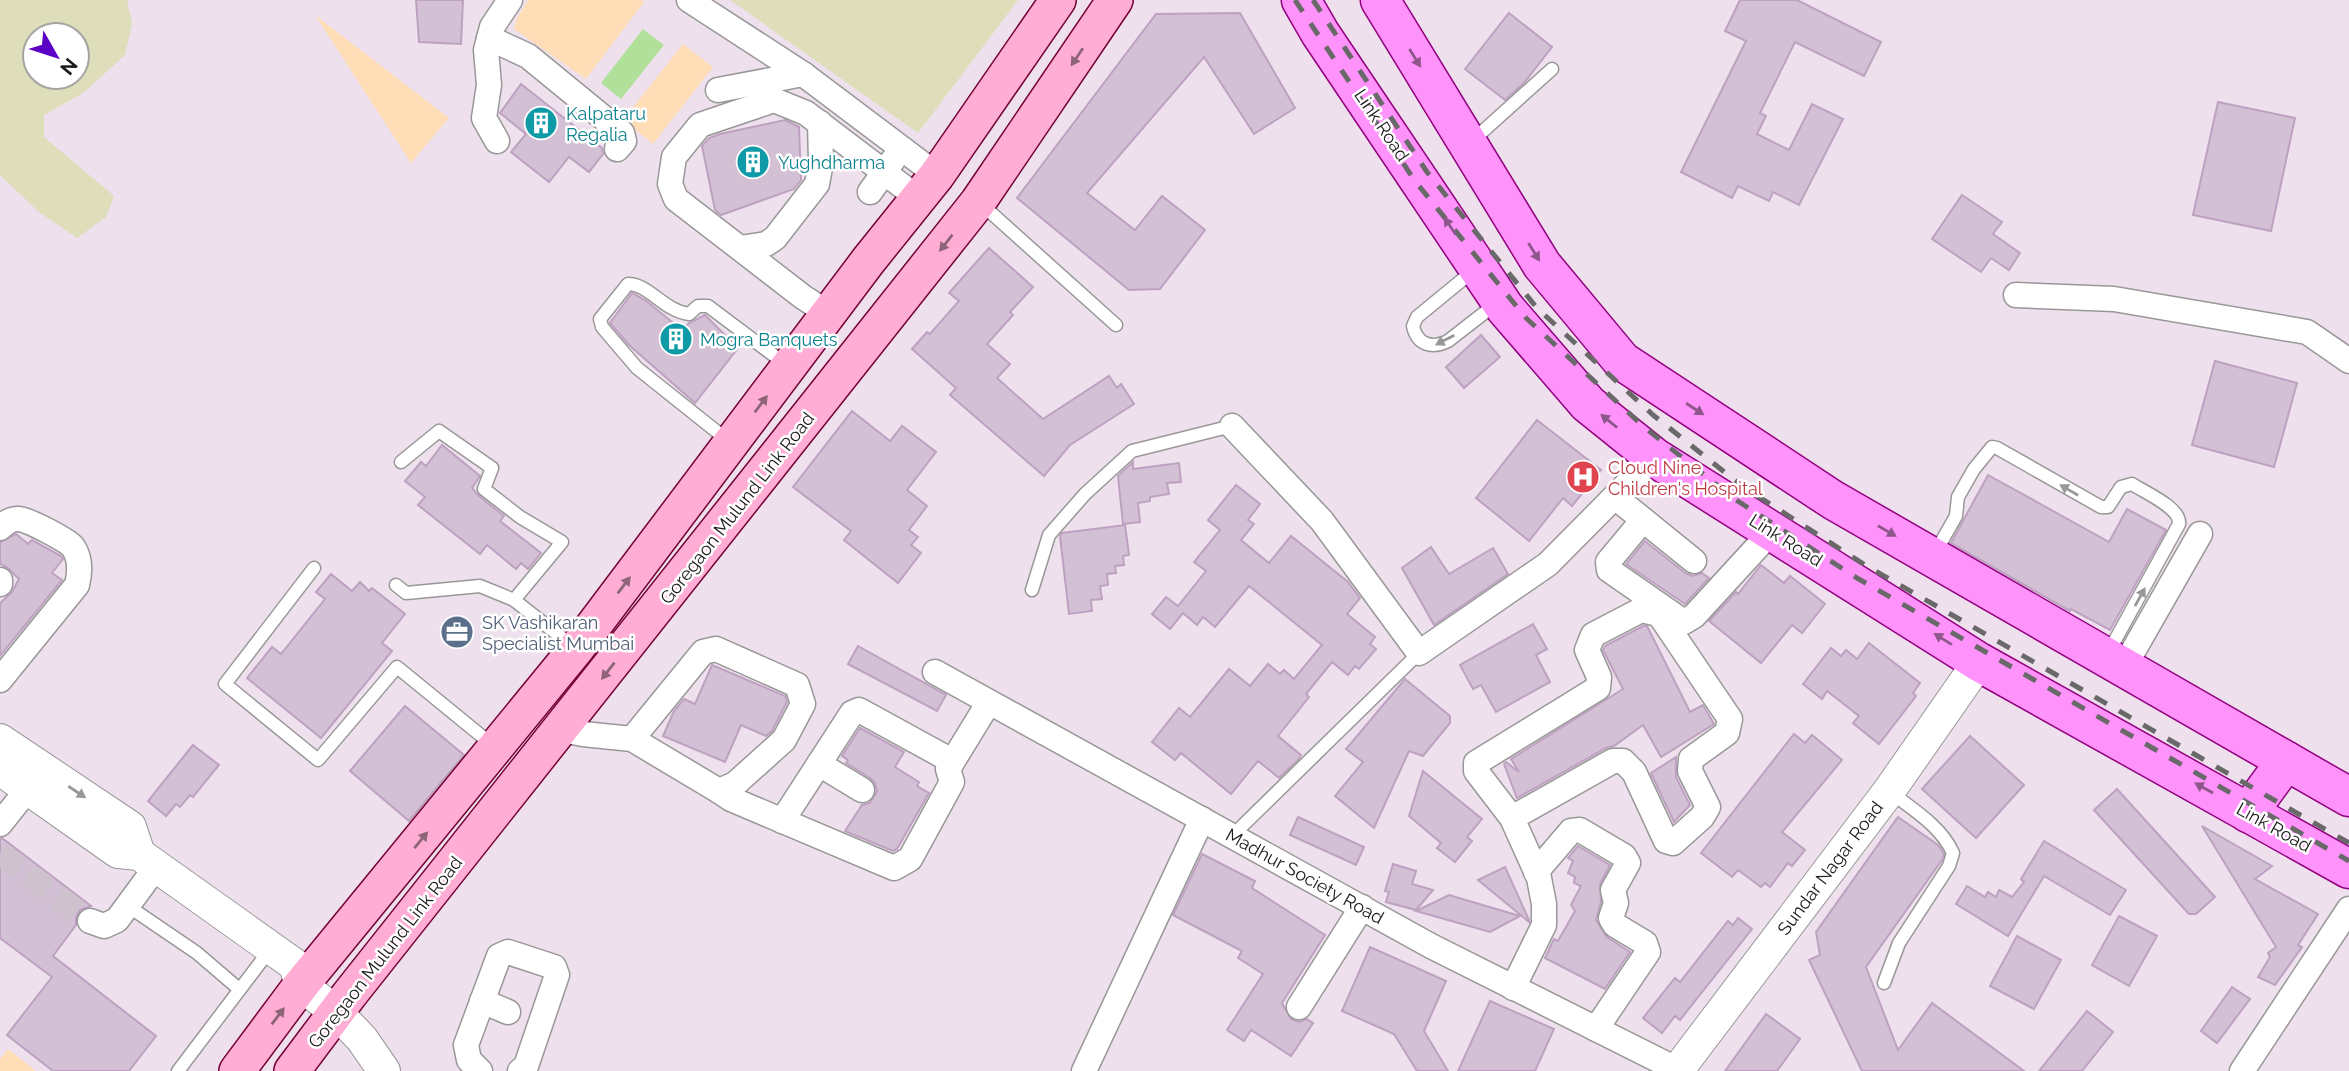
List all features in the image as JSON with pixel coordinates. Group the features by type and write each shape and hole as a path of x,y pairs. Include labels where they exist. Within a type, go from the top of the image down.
{"main road":[{"path":"237,1071 296,966 496,748 576,649 927,187 1059,0"},
{"name":"Goregaon Mulund Link Road","path":"292,1071 343,1003 978,202 1115,0"},
{"name":"Link Road","path":"1301,0 1320,33 1500,301 1588,404 1654,457 1979,662 2349,869"},
{"path":"1380,0 1542,265 1622,361 1833,500 2349,797"},
{"path":"707,475 740,503"},
{"path":"2248,813 2286,761"}],"street":[{"path":"497,141 484,118 489,85 486,50 492,27 510,0"},
{"path":"689,0 803,74 893,161 927,187"},
{"path":"489,38 528,56 622,133 624,141 617,149"},
{"path":"718,90 803,74"},
{"path":"829,314 803,298 676,199 670,184 674,157 699,125 774,100 829,124 893,161"},
{"path":"740,248 766,244 775,238 817,184 829,124"},
{"path":"870,192 893,161"},
{"path":"2016,295 2114,299 2307,332 2349,360"},
{"path":"1233,426 1322,521 1419,653 1548,564 1654,457"},
{"path":"1615,497 1693,561"},
{"path":"0,528 7,521 20,518 66,541 74,547 81,570 77,585 0,680"},
{"path":"1643,520 1608,562 1609,570 1684,622 1694,616 1772,531"},
{"path":"2115,662 2200,534"},
{"path":"1512,818 1613,761 1623,761 1634,772 1667,841 1673,843 1702,817 1708,807 1690,771 1691,759 1727,733 1730,719 1659,614 1641,610 1593,635 1587,650 1599,677 1598,688 1476,763 1476,771 1512,818 1536,872 1544,904 1544,925 1513,988"},
{"path":"632,739 704,652 716,649 797,685 803,704 784,740 735,784 719,791"},
{"name":"Sundar Nagar Road","path":"1678,1070 1889,791 1979,662"},
{"name":"Madhur Society Road","path":"935,673 1513,988 1678,1070"},
{"path":"562,730 632,739 730,799 894,868 909,859 952,782 948,769 952,761 989,702"},
{"path":"782,821 852,713 859,710 952,761"},
{"path":"0,740 36,779"},
{"path":"819,764 862,790"},
{"path":"0,769 36,779 130,827 147,860 296,966 343,1003 392,1056 400,1071"},
{"path":"0,824 36,779"},
{"path":"1084,1071 1202,820"},
{"path":"1536,872 1571,831 1580,830 1623,856 1628,863 1612,890 1616,903 1611,918 1615,925 1645,943 1648,952 1596,1029"},
{"path":"90,921 104,926 117,920 128,906 147,860"},
{"path":"1299,1007 1362,907"},
{"path":"2242,1071 2349,909"},
{"path":"480,1071 469,1060 466,1045 499,956 508,952 554,967 557,975 526,1066 520,1071"},
{"path":"482,1001 508,1012"},
{"path":"343,1003 362,1039 384,1071"}],"lane":[{"path":"1468,145 1552,69"},
{"path":"978,202 1116,325"},
{"path":"1478,267 1417,317 1413,326 1420,341 1430,346 1438,346 1448,341 1500,301"},
{"path":"731,443 637,368 602,327 600,319 628,284 636,284 677,312 690,314 698,306 708,306 789,367"},
{"path":"1032,590 1049,535 1085,494 1132,451 1233,426"},
{"path":"401,463 439,431 492,468 484,489 520,517 562,542 514,600"},
{"path":"1933,557 1956,516 1958,497 1974,469 1992,447 2101,508 2111,504 2121,487 2132,484 2175,511 2180,519 2115,662"},
{"path":"313,568 225,684 318,760 397,667 496,748"},
{"path":"396,585 406,593 480,586 514,600 576,649"},
{"path":"1232,836 1419,653"},
{"path":"1884,984 1899,943 1949,866 1954,853 1936,828 1889,791"},
{"path":"128,906 197,953 239,989"},
{"path":"178,1071 239,989 296,966"}],"shaded area":[{"path":"0,0 127,0 132,23 125,55 91,86 91,21 21,21 21,91 85,91 44,115 44,137 114,196 106,217 77,238 39,212 0,175"},
{"path":"528,0 644,2 586,79 514,29"},
{"path":"730,0 1018,0 918,133"},
{"path":"315,15 449,118 411,163"},
{"path":"643,29 664,45 621,99 601,83"},
{"path":"683,44 713,67 653,144 623,120"},
{"path":"8,1049 36,1071 0,1071 0,1059"}],"building":[{"path":"416,0 463,0 461,44 419,42"},
{"path":"1740,0 1797,0 1881,42 1864,76 1795,42 1760,113 1766,116 1757,134 1789,150 1812,104 1843,119 1799,205 1773,192 1769,201 1738,186 1732,198 1681,172 1746,41 1725,31"},
{"path":"1240,13 1295,108 1254,134 1204,57 1087,193 1135,230 1162,196 1205,230 1160,289 1129,290 1017,198 1156,14"},
{"path":"1509,13 1552,47 1524,83 1505,100 1465,69"},
{"name":"Kalpataru Regalia","path":"521,84 602,148 603,154 589,172 569,157 549,182 511,152 526,134 500,113"},
{"path":"2218,102 2295,118 2271,231 2193,215"},
{"name":"Yughdharma","path":"785,120 799,127 801,180 794,189 721,215 715,210 702,146 709,138 720,134"},
{"path":"1962,195 2002,222 1993,234 2020,253 2009,270 1991,258 1981,272 1932,239"},
{"path":"989,248 1033,287 1010,312 1013,315 987,344 1010,364 997,378 1043,419 1109,376 1117,388 1121,384 1134,404 1070,445 1044,476 950,395 956,388 912,349 927,332 930,334 959,301 949,293"},
{"name":"Mogra Banquets","path":"632,293 645,300 682,330 705,315 738,348 695,403 629,345 610,323"},
{"path":"1481,335 1500,357 1464,388 1446,367"},
{"path":"2215,361 2297,383 2274,467 2192,445"},
{"path":"852,411 890,441 902,426 936,452 907,490 927,506 909,530 918,537 911,545 921,553 898,583 844,540 851,531 793,487"},
{"path":"1537,420 1601,470 1572,506 1563,498 1529,541 1476,498"},
{"path":"442,445 480,476 472,488 504,516 500,521 541,553 528,569 521,563 516,569 487,545 480,554 418,505 425,497 405,481 421,462 426,466"},
{"path":"1133,462 1133,469 1179,463 1181,482 1167,483 1169,494 1150,497 1150,501 1138,503 1140,522 1123,524 1118,476"},
{"path":"1988,475 2109,542 2127,509 2166,530 2110,630 2071,609 2070,611 1951,543"},
{"path":"1236,485 1260,504 1248,520 1254,524 1241,540 1269,563 1291,536 1348,582 1360,598 1347,614 1375,637 1370,644 1376,649 1359,669 1355,666 1348,675 1332,662 1306,694 1309,697 1278,736 1301,755 1298,760 1279,778 1258,761 1231,794 1181,753 1175,760 1152,742 1179,708 1190,717 1229,669 1250,686 1268,664 1280,674 1284,670 1294,679 1322,645 1249,586 1215,627 1203,617 1197,625 1183,613 1170,629 1152,614 1166,597 1178,606 1206,571 1194,562 1220,530 1208,520"},
{"path":"1125,525 1129,555 1123,556 1124,565 1115,566 1116,573 1107,574 1108,585 1100,586 1102,599 1091,600 1092,611 1069,614 1060,536 1062,533"},
{"path":"16,534 28,544 32,540 61,556 63,559 52,573 62,580 0,656 0,603 12,592 19,579 0,564 0,542"},
{"path":"1645,541 1685,573 1692,576 1702,573 1709,578 1685,604 1626,564"},
{"path":"1431,547 1449,574 1493,548 1508,574 1434,625 1402,568"},
{"path":"1761,565 1784,583 1790,576 1825,604 1802,633 1792,625 1761,663 1709,621 1736,592 1738,594"},
{"path":"331,574 352,591 360,582 369,591 372,588 405,614 382,643 392,651 321,738 247,678 272,647 281,654 325,599 316,592"},
{"path":"1533,624 1547,649 1536,655 1550,682 1496,712 1481,685 1473,689 1460,665"},
{"path":"1647,626 1690,712 1703,705 1714,724 1661,757 1643,725 1614,746 1517,798 1504,764 1506,762 1519,772 1511,759 1623,689 1603,650 1605,646"},
{"path":"1869,643 1920,683 1913,693 1916,696 1879,744 1853,723 1859,716 1827,691 1822,699 1803,684 1831,648 1841,656 1846,650 1857,659"},
{"path":"858,646 946,695 937,711 848,664"},
{"path":"712,665 785,696 787,702 772,731 766,736 741,725 725,762 663,736 674,711 684,699 695,704"},
{"path":"1405,679 1450,716 1450,723 1423,756 1409,751 1374,828 1335,796 1363,762 1346,749"},
{"path":"405,706 464,755 409,821 350,771"},
{"path":"860,728 904,752 895,767 919,782 917,786 929,793 897,849 893,851 845,831 862,805 870,803 877,791 870,778 846,763 848,760 842,756"},
{"path":"1794,734 1805,743 1812,735 1842,760 1782,832 1805,850 1792,866 1788,863 1770,887 1765,883 1761,887 1738,870 1732,877 1701,853"},
{"path":"1970,736 2024,785 1976,838 1922,789"},
{"path":"193,745 219,765 193,797 190,795 180,807 176,804 166,816 148,801"},
{"path":"1676,757 1676,777 1690,805 1674,822 1651,773"},
{"path":"1423,771 1482,819 1467,837 1472,841 1455,862 1437,848 1441,843 1409,816"},
{"path":"2117,789 2215,897 2196,914 2189,914 2094,810"},
{"path":"1298,817 1364,847 1356,865 1290,835"},
{"path":"1898,817 1938,845 1944,854 1866,967 1898,1050 1932,1003 2024,1071 1862,1071 1809,960 1820,955 1816,932"},
{"path":"2202,826 2272,866 2255,879 2318,914 2298,945 2302,947 2275,985 2258,977 2270,957 2268,953 2276,947"},
{"path":"2,838 91,906 80,910 76,925 53,956 156,1036 129,1071 53,1071 7,1035 52,977 0,938"},
{"path":"2044,841 2126,890 2110,915 2044,876 2008,936 1956,904 1967,886 1985,897 1988,892 1996,897 1999,890 2012,897 2024,882 2021,879"},
{"path":"1578,846 1610,865 1600,884 1601,902 1596,920 1607,937 1630,952 1605,989 1545,958 1554,939 1558,941 1575,911 1571,905 1581,886 1574,883 1575,877 1568,873 1573,861 1568,858"},
{"path":"1202,854 1255,881 1252,888 1325,935 1282,1003 1291,1019 1299,1022 1307,1019 1313,1023 1291,1056 1251,1030 1244,1041 1227,1030 1263,974 1238,958 1242,951 1173,915"},
{"path":"1393,864 1416,871 1412,884 1433,890 1416,910 1386,902 1389,892 1385,891"},
{"path":"1505,867 1529,920 1529,922 1478,880"},
{"path":"1449,895 1520,916 1490,932 1416,911"},
{"path":"2119,916 2157,936 2129,986 2092,965"},
{"path":"1738,918 1752,929 1680,1020 1675,1016 1662,1033 1643,1018 1675,978 1680,982 1728,921 1733,925"},
{"path":"2017,936 2061,960 2034,1009 1990,986"},
{"path":"1370,947 1446,981 1424,1031 1448,1071 1417,1071 1394,1034 1342,1011"},
{"path":"2232,987 2250,999 2217,1043 2201,1031"},
{"path":"1490,1001 1554,1029 1535,1071 1458,1071"},
{"path":"2087,1011 2113,1032 2082,1071 2039,1071"},
{"path":"1766,1014 1800,1039 1777,1071 1725,1071"}],"tunnel":[{"path":"0,853 90,921"}],"railway":[{"path":"1295,0 1415,181 1526,318 1644,427 1733,498 1857,578 2349,861"},
{"path":"1313,0 1427,172 1537,308 1653,415 1742,486 1865,565 2349,843"}],"place":[{"name":"Kalpataru Regalia","path":"541,123"},
{"name":"Yughdharma","path":"753,162"},
{"name":"Mogra Banquets","path":"676,339"},
{"name":"Cloud Nine Children's Hospital","path":"1583,477"},
{"name":"SK Vashikaran Specialist Mumbai","path":"457,632"}]}
